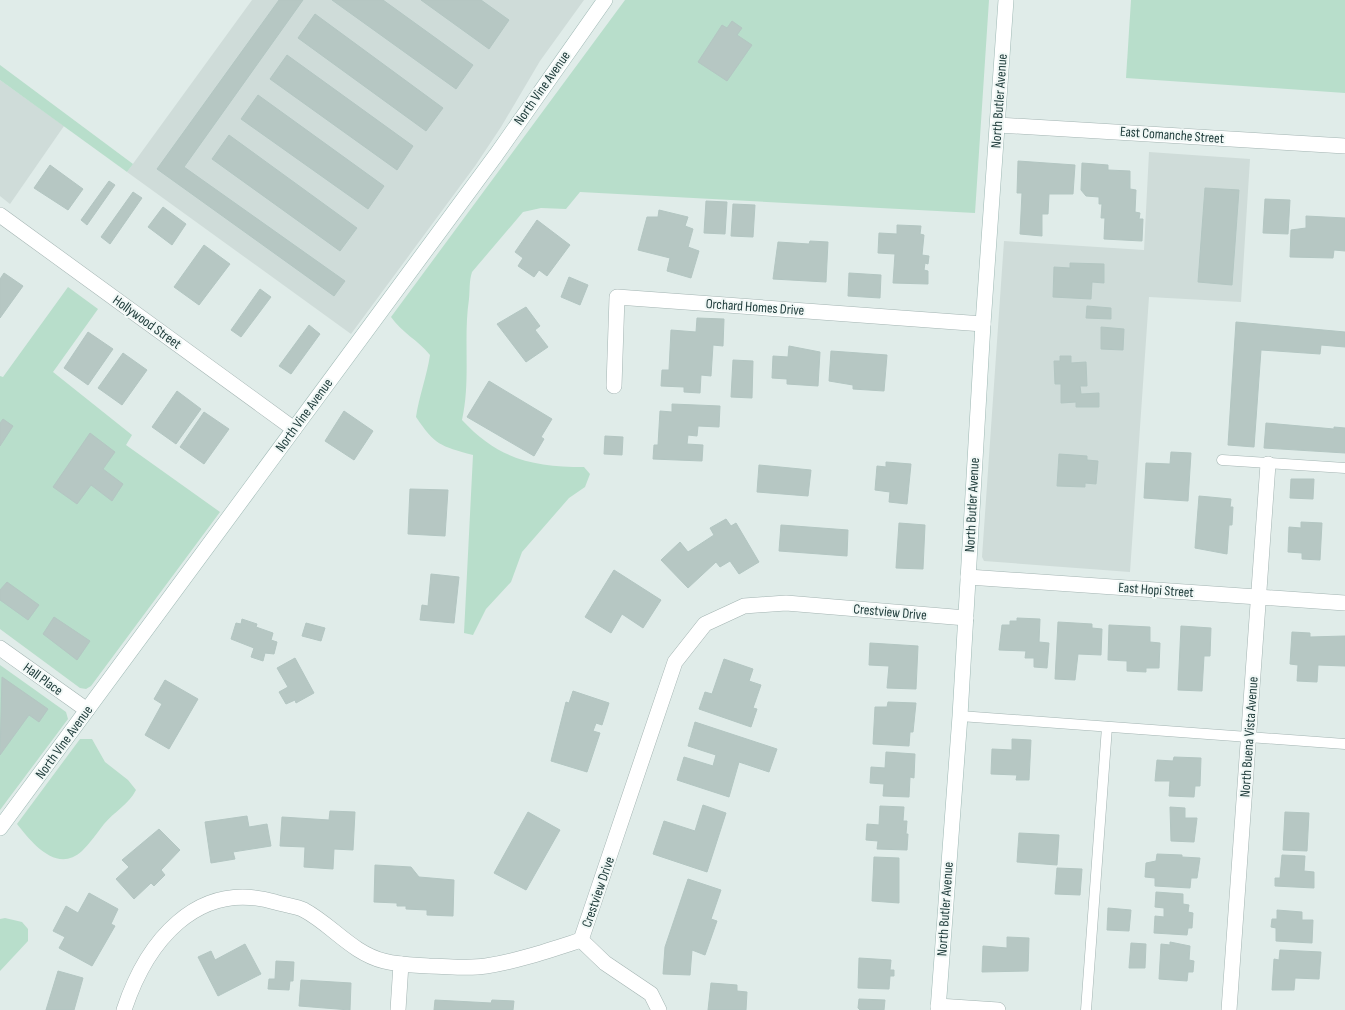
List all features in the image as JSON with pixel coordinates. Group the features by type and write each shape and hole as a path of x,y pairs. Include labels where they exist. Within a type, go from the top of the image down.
{"street":[{"name":"North Vine Avenue","path":"0,828 496,154 605,0"},
{"name":"North Butler Avenue","path":"938,1008 960,716 983,324 1006,0"},
{"name":"East Comanche Street","path":"998,125 1345,146"},
{"name":"Hollywood Street","path":"0,216 294,429"},
{"name":"Orchard Homes Drive","path":"614,386 617,297 983,324"},
{"name":"North Buena Vista Avenue","path":"1229,1010 1268,464"},
{"name":"East Hopi Street","path":"968,577 1345,603"},
{"name":"Crestview Drive","path":"124,1010 142,966 155,945 175,923 210,902 232,898 265,899 304,910 365,954 401,964 485,966 523,958 581,940 675,662 705,624 744,606 786,603 966,618"},
{"name":"Hall Place","path":"0,648 87,710"},
{"path":"581,940 605,963 651,994 659,1010"},
{"path":"398,1010 401,964"},
{"path":"938,1008 998,1010"}],"lane":[{"path":"1222,460 1345,468"},
{"path":"960,716 1345,744"},
{"path":"1086,1010 1107,727"}],"shaded area":[{"path":"252,0 584,0 540,61 501,127 475,166 351,334 127,172"},
{"path":"0,80 64,126 10,204 0,196"},
{"path":"1149,152 1250,159 1241,302 1149,297 1130,572 984,561 982,557 1004,241 1144,250"}],"green space":[{"path":"625,0 989,0 975,213 580,192 566,209 541,208 523,212 472,272 467,314 467,375 462,420 489,444 517,458 548,465 584,467 590,474 585,487 569,498 522,552 511,582 486,609 473,635 464,633 473,455 439,443 428,433 416,417 430,355 400,328 391,317"},
{"path":"1131,0 1345,0 1345,93 1126,78"},
{"path":"0,65 133,164 127,172 0,80"},
{"path":"68,287 98,309 53,372 132,435 126,445 220,512 91,686 86,689 80,688 0,629 0,376 3,377"},
{"path":"0,665 66,712 68,719 0,810"},
{"path":"80,739 92,739 105,762 128,780 136,790 82,851 73,857 54,858 38,847 17,824"},
{"path":"5,918 22,922 28,929 28,941 0,971 0,919"}],"building":[{"path":"279,0 303,0 184,167 345,281 334,296 157,169"},
{"path":"332,0 383,0 473,65 456,89"},
{"path":"421,0 481,0 509,20 489,49"},
{"path":"315,14 443,108 426,131 298,38"},
{"path":"732,21 742,28 737,35 752,45 727,81 698,62 722,25 727,28"},
{"path":"287,55 413,146 397,170 270,79"},
{"path":"258,95 384,186 368,209 241,119"},
{"path":"229,135 357,228 340,251 212,159"},
{"path":"1018,161 1075,165 1073,194 1049,194 1048,214 1042,214 1042,236 1020,234 1022,193 1017,193"},
{"path":"1082,163 1108,165 1108,170 1130,171 1130,189 1136,190 1135,212 1140,213 1139,219 1143,219 1142,241 1104,239 1105,218 1101,218 1102,204 1099,204 1099,197 1086,196 1081,190"},
{"path":"50,165 83,189 68,210 34,188"},
{"path":"109,181 115,185 87,225 81,220"},
{"path":"1205,188 1239,190 1232,285 1198,282"},
{"path":"133,192 142,198 110,244 101,237"},
{"path":"1265,199 1290,200 1288,234 1263,233"},
{"path":"706,201 727,202 725,234 704,233"},
{"path":"733,204 755,205 753,237 731,236"},
{"path":"163,207 186,224 172,245 148,227"},
{"path":"659,210 688,217 685,226 693,229 688,247 699,251 691,278 667,271 670,258 638,250 647,217 658,217"},
{"path":"1306,216 1345,218 1345,251 1334,250 1333,258 1290,257 1291,230 1306,228"},
{"path":"537,220 570,245 547,276 539,270 534,277 518,266 523,258 515,252"},
{"path":"897,225 921,226 920,234 924,235 922,255 929,256 928,264 925,263 924,270 928,271 928,284 893,283 895,254 878,253 879,233 897,234"},
{"path":"810,241 828,242 826,282 773,279 778,242 809,244"},
{"path":"204,245 230,264 199,305 174,287"},
{"path":"1070,263 1104,264 1104,283 1092,282 1091,299 1053,297 1054,267 1070,268"},
{"path":"4,273 23,286 0,318 0,279"},
{"path":"849,273 881,275 880,298 848,296"},
{"path":"569,277 588,285 580,305 561,297"},
{"path":"260,289 271,297 241,337 231,330"},
{"path":"1087,306 1111,308 1111,319 1086,318"},
{"path":"526,307 540,326 535,330 548,347 526,362 497,324"},
{"path":"697,318 724,319 723,346 713,345 711,376 701,375 700,393 684,392 684,387 661,386 662,370 669,370 671,330 696,332"},
{"path":"1236,322 1345,332 1345,347 1321,345 1320,354 1261,350 1254,447 1228,445"},
{"path":"309,325 320,334 291,374 279,366"},
{"path":"1101,327 1124,329 1123,350 1101,349"},
{"path":"88,332 113,349 88,385 64,368"},
{"path":"789,346 820,352 818,386 787,384 787,379 772,378 773,356 788,357"},
{"path":"831,351 887,355 884,391 853,389 853,385 829,381"},
{"path":"123,353 147,370 122,405 98,388"},
{"path":"1060,356 1071,356 1071,363 1086,362 1087,386 1080,386 1081,394 1099,393 1099,407 1076,407 1076,402 1061,403 1061,384 1055,384 1054,361 1060,361"},
{"path":"733,360 753,361 752,398 731,397"},
{"path":"489,381 552,419 541,437 544,439 534,456 467,417"},
{"path":"177,391 201,409 176,444 152,427"},
{"path":"672,404 720,406 719,427 698,426 697,436 688,435 687,444 703,445 702,461 653,459 654,445 658,445 660,411 672,412"},
{"path":"344,411 373,431 354,460 325,441"},
{"path":"204,412 229,429 204,464 180,447"},
{"path":"3,419 13,426 0,446 0,423"},
{"path":"1266,423 1334,429 1334,427 1345,428 1345,453 1264,448"},
{"path":"90,433 115,452 103,469 123,484 112,501 91,485 77,504 53,487"},
{"path":"605,436 623,437 622,455 604,454"},
{"path":"1171,452 1191,453 1188,501 1144,498 1146,463 1170,464"},
{"path":"1059,454 1087,456 1087,460 1098,461 1096,484 1085,483 1085,487 1057,486"},
{"path":"886,462 911,464 907,504 889,502 890,492 875,490 877,466 886,467"},
{"path":"759,465 811,470 808,496 757,492"},
{"path":"1291,479 1314,479 1313,499 1290,498"},
{"path":"410,489 448,490 445,536 408,534"},
{"path":"1199,496 1231,499 1230,507 1233,507 1232,525 1229,525 1227,554 1195,548"},
{"path":"726,519 731,526 736,523 759,562 739,574 730,561 720,567 716,562 688,588 661,560 680,542 688,552 714,535 710,528"},
{"path":"1301,522 1322,523 1320,560 1302,559 1302,553 1288,552 1289,527 1301,528"},
{"path":"899,523 925,525 923,569 896,568"},
{"path":"781,525 848,530 847,556 779,551"},
{"path":"614,570 661,600 643,628 622,614 611,633 585,617"},
{"path":"431,574 459,577 454,623 420,620 422,605 428,606"},
{"path":"7,582 39,605 28,620 0,600 0,590"},
{"path":"54,617 90,641 77,660 43,634"},
{"path":"1017,618 1040,619 1039,642 1049,643 1047,668 1034,667 1034,658 1025,658 1026,651 999,650 1002,625 1010,625 1010,621 1017,621"},
{"path":"242,619 257,624 256,627 273,633 271,640 277,642 274,654 265,653 263,661 251,657 254,648 231,639 236,623 241,624"},
{"path":"1058,622 1092,624 1092,628 1102,629 1101,655 1078,654 1075,680 1055,679"},
{"path":"306,623 325,628 321,641 302,636"},
{"path":"1109,625 1150,627 1150,642 1160,643 1159,668 1146,668 1146,672 1127,671 1127,661 1108,660"},
{"path":"1181,626 1211,628 1210,656 1204,656 1202,691 1178,690"},
{"path":"1292,632 1310,633 1310,637 1345,636 1345,666 1318,665 1317,682 1297,681 1298,665 1290,664"},
{"path":"870,643 918,646 916,689 887,688 889,666 869,665"},
{"path":"295,658 314,693 296,703 295,700 286,704 279,692 288,687 277,668"},
{"path":"724,659 753,669 749,681 761,685 753,708 757,709 751,727 699,709 705,692 712,694"},
{"path":"2,677 48,709 39,722 29,715 0,755"},
{"path":"165,680 198,699 169,749 145,735 162,704 154,699"},
{"path":"573,691 609,703 602,725 596,723 593,731 600,733 587,772 551,761 566,702 569,703"},
{"path":"888,702 916,703 913,732 910,732 909,746 873,744 875,707 887,707"},
{"path":"695,722 777,749 769,772 739,762 729,797 677,780 684,757 713,766 716,755 688,746"},
{"path":"1012,739 1031,740 1029,780 1016,780 1017,775 991,774 992,749 1012,750"},
{"path":"886,752 915,754 914,778 910,777 909,797 883,796 884,784 870,783 871,767 885,768"},
{"path":"1174,757 1201,758 1200,786 1195,786 1194,797 1169,796 1170,781 1155,781 1157,760 1173,761"},
{"path":"703,805 726,813 707,872 653,854 664,821 695,831"},
{"path":"880,806 904,807 903,821 907,821 906,834 908,834 907,850 877,849 878,841 866,840 867,824 879,825"},
{"path":"1170,807 1185,808 1185,818 1197,818 1194,842 1171,841"},
{"path":"330,811 355,812 353,850 334,849 333,869 304,867 305,847 280,846 282,817 329,820"},
{"path":"528,812 560,830 526,890 494,873"},
{"path":"1285,812 1309,813 1307,851 1283,850"},
{"path":"247,816 249,827 267,824 271,846 233,852 235,859 211,863 205,822"},
{"path":"159,829 180,850 161,870 165,875 154,886 151,883 134,899 116,879 129,867 122,860"},
{"path":"1019,833 1059,835 1057,865 1017,862"},
{"path":"1157,854 1200,858 1197,878 1191,878 1190,888 1155,886 1155,878 1145,877 1146,863 1156,861"},
{"path":"1282,855 1305,856 1304,871 1314,872 1314,888 1275,886 1275,878 1280,878"},
{"path":"874,857 899,858 899,903 872,901"},
{"path":"375,865 411,867 419,877 454,880 453,916 427,915 427,910 406,909 406,906 397,906 397,903 374,902"},
{"path":"1057,868 1082,869 1080,895 1055,894"},
{"path":"688,879 721,890 711,919 717,921 705,955 692,950 690,975 663,974 665,947"},
{"path":"1156,892 1183,894 1183,904 1189,905 1188,912 1193,913 1192,928 1188,928 1187,935 1154,933 1155,916 1164,917 1164,908 1155,907"},
{"path":"89,893 118,909 111,924 115,926 92,966 59,948 65,937 53,931 66,906 78,913"},
{"path":"1108,908 1131,910 1129,931 1107,930"},
{"path":"1277,910 1302,912 1302,920 1313,920 1312,943 1276,941 1276,928 1271,927 1272,919 1277,919"},
{"path":"1007,937 1029,938 1028,971 982,972 983,946 1007,948"},
{"path":"1170,942 1190,946 1189,960 1194,961 1193,972 1188,972 1187,981 1159,979 1161,944 1170,945"},
{"path":"1131,943 1146,944 1145,968 1129,968"},
{"path":"245,944 261,974 218,996 198,957 211,951 215,960"},
{"path":"1280,950 1321,952 1319,979 1295,978 1294,990 1272,990 1274,959 1279,960"},
{"path":"859,958 891,960 890,970 894,970 894,976 890,976 889,989 858,988"},
{"path":"276,961 294,962 293,981 290,981 289,990 268,989 269,979 275,979"},
{"path":"58,971 83,978 74,1010 46,1010"},
{"path":"301,980 351,983 350,1010 299,1006"},
{"path":"711,983 737,985 737,991 747,992 746,1010 708,1010"},
{"path":"859,999 885,1000 884,1010 860,1010 858,1008"},
{"path":"435,1000 491,1003 492,1000 514,1001 513,1010 434,1010"}]}
